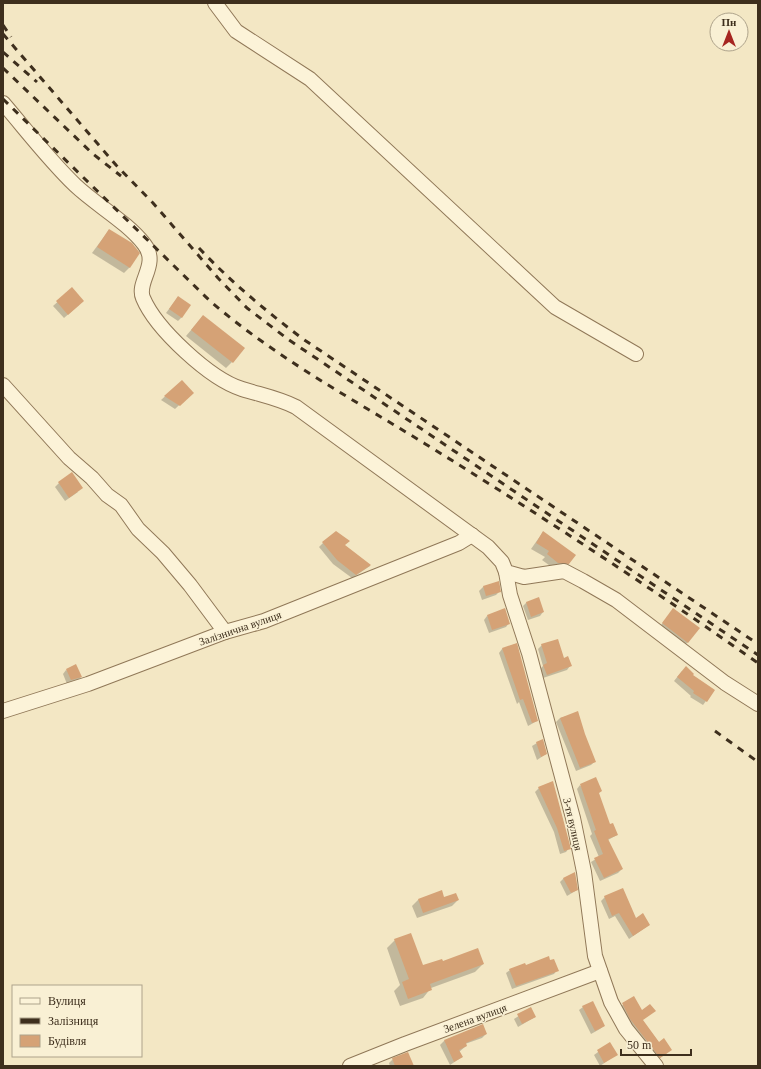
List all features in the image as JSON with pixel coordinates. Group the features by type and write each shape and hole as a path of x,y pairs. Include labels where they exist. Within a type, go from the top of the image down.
{"street":[{"path":"215,3 236,31 310,79 555,306 636,354"},
{"path":"3,103 45,153 75,185 100,207 136,234 147,247 150,262 148,273 142,286 141,294 145,303 160,325 197,362 225,382 280,399 296,407 385,474 488,547 502,562 506,572 524,577 564,571 616,600 725,683 758,704"},
{"path":"3,385 69,458 92,478 107,495 121,505 138,529 163,553 190,585 225,632"},
{"name":"Залізнична вулиця","path":"3,711 88,684 225,632 264,621 459,543 472,535"},
{"name":"3-тя вулиця","path":"506,572 510,595 529,652 573,818 585,879 595,956 611,1002 626,1028 656,1066"},
{"name":"Зелена вулиця","path":"350,1066 600,971"}],"building":[{"path":"109,229 132,243 140,253 130,268 97,247"},
{"path":"72,287 84,301 68,315 56,301"},
{"path":"178,296 191,305 182,318 169,309"},
{"path":"203,315 245,348 233,363 191,330"},
{"path":"182,380 194,393 180,406 164,396"},
{"path":"72,472 83,488 69,498 58,482"},
{"path":"336,531 350,541 345,545 371,565 356,575 337,560 322,542"},
{"path":"543,531 576,555 569,564 558,563 547,554 549,551 536,543"},
{"path":"499,581 501,592 486,596 483,586"},
{"path":"539,597 544,612 531,617 526,602"},
{"path":"505,608 510,624 492,630 487,615"},
{"path":"673,608 700,628 688,643 662,623"},
{"path":"558,639 564,658 568,656 572,666 547,675 543,665 547,663 541,644"},
{"path":"517,643 538,721 532,723 523,699 520,700 502,648"},
{"path":"76,664 82,677 71,680 66,669"},
{"path":"686,666 694,674 693,675 715,690 707,702 693,693 694,691 677,677"},
{"path":"578,711 596,762 580,768 560,718"},
{"path":"543,739 547,754 541,757 536,742"},
{"path":"596,777 602,791 599,793 610,824 613,823 618,835 608,839 623,869 604,878 594,858 603,854 594,831 596,830 580,784"},
{"path":"553,781 571,849 564,851 557,828 538,787"},
{"path":"575,872 578,890 571,893 563,878"},
{"path":"623,888 636,918 643,913 650,925 633,936 619,913 612,916 604,896"},
{"path":"442,890 444,897 456,893 459,900 423,913 418,899"},
{"path":"411,933 423,965 442,959 443,961 478,948 484,964 430,984 432,990 408,999 402,982 409,979 394,939"},
{"path":"549,956 550,960 554,959 559,971 516,986 509,969 525,963 526,965"},
{"path":"634,996 642,1010 650,1004 656,1011 643,1020 659,1042 664,1038 672,1050 660,1058 630,1019 622,1003"},
{"path":"593,1001 605,1026 595,1031 582,1006"},
{"path":"531,1007 536,1017 522,1024 517,1014"},
{"path":"483,1024 487,1034 466,1043 467,1046 459,1050 463,1057 454,1062 444,1040"},
{"path":"610,1042 618,1055 604,1063 597,1050"},
{"path":"408,1052 414,1066 395,1066 392,1058"}],"railway":[{"path":"3,25 11,37"},
{"path":"3,34 116,165 153,203 218,278 247,308 289,340 758,655"},
{"path":"3,52 37,82"},
{"path":"3,68 93,154 121,176"},
{"path":"3,99 210,301 234,321 285,358 548,521 758,663"},
{"path":"199,248 249,296 303,339 758,644"},
{"path":"715,731 758,762"}]}
